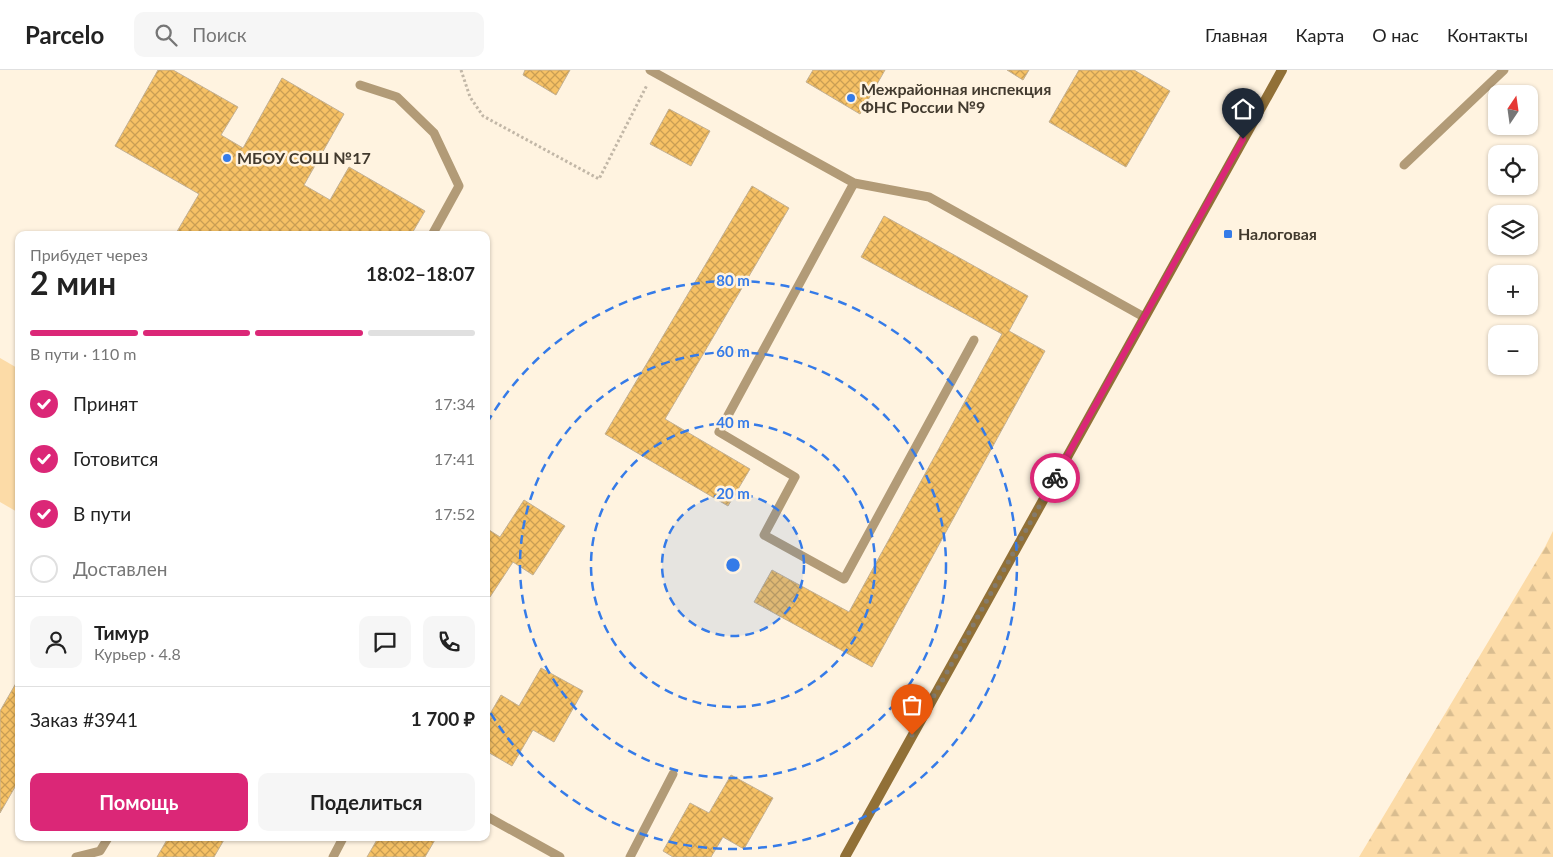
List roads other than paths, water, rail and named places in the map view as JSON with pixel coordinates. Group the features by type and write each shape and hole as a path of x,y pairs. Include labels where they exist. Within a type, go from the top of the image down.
{"main road":[{"path":"845,857 1282,70"}],"lane":[{"path":"1404,165 1504,70"},
{"path":"652,71 854,183 929,197 1144,317"},
{"path":"360,84 397,97 434,134 459,186 434,231"},
{"path":"854,183 719,432 795,477 764,535 844,579 974,340"},
{"path":"630,857 673,774"},
{"path":"490,818 560,857"},
{"path":"76,857 100,851 106,841"},
{"path":"333,857 341,841"}],"place":[{"name":"Межрайонная инспекция ФНС России №9","path":"851,98"},
{"name":"МБОУ СОШ №17","path":"227,158"},
{"name":"Налоговая","path":"1228,234"}]}
